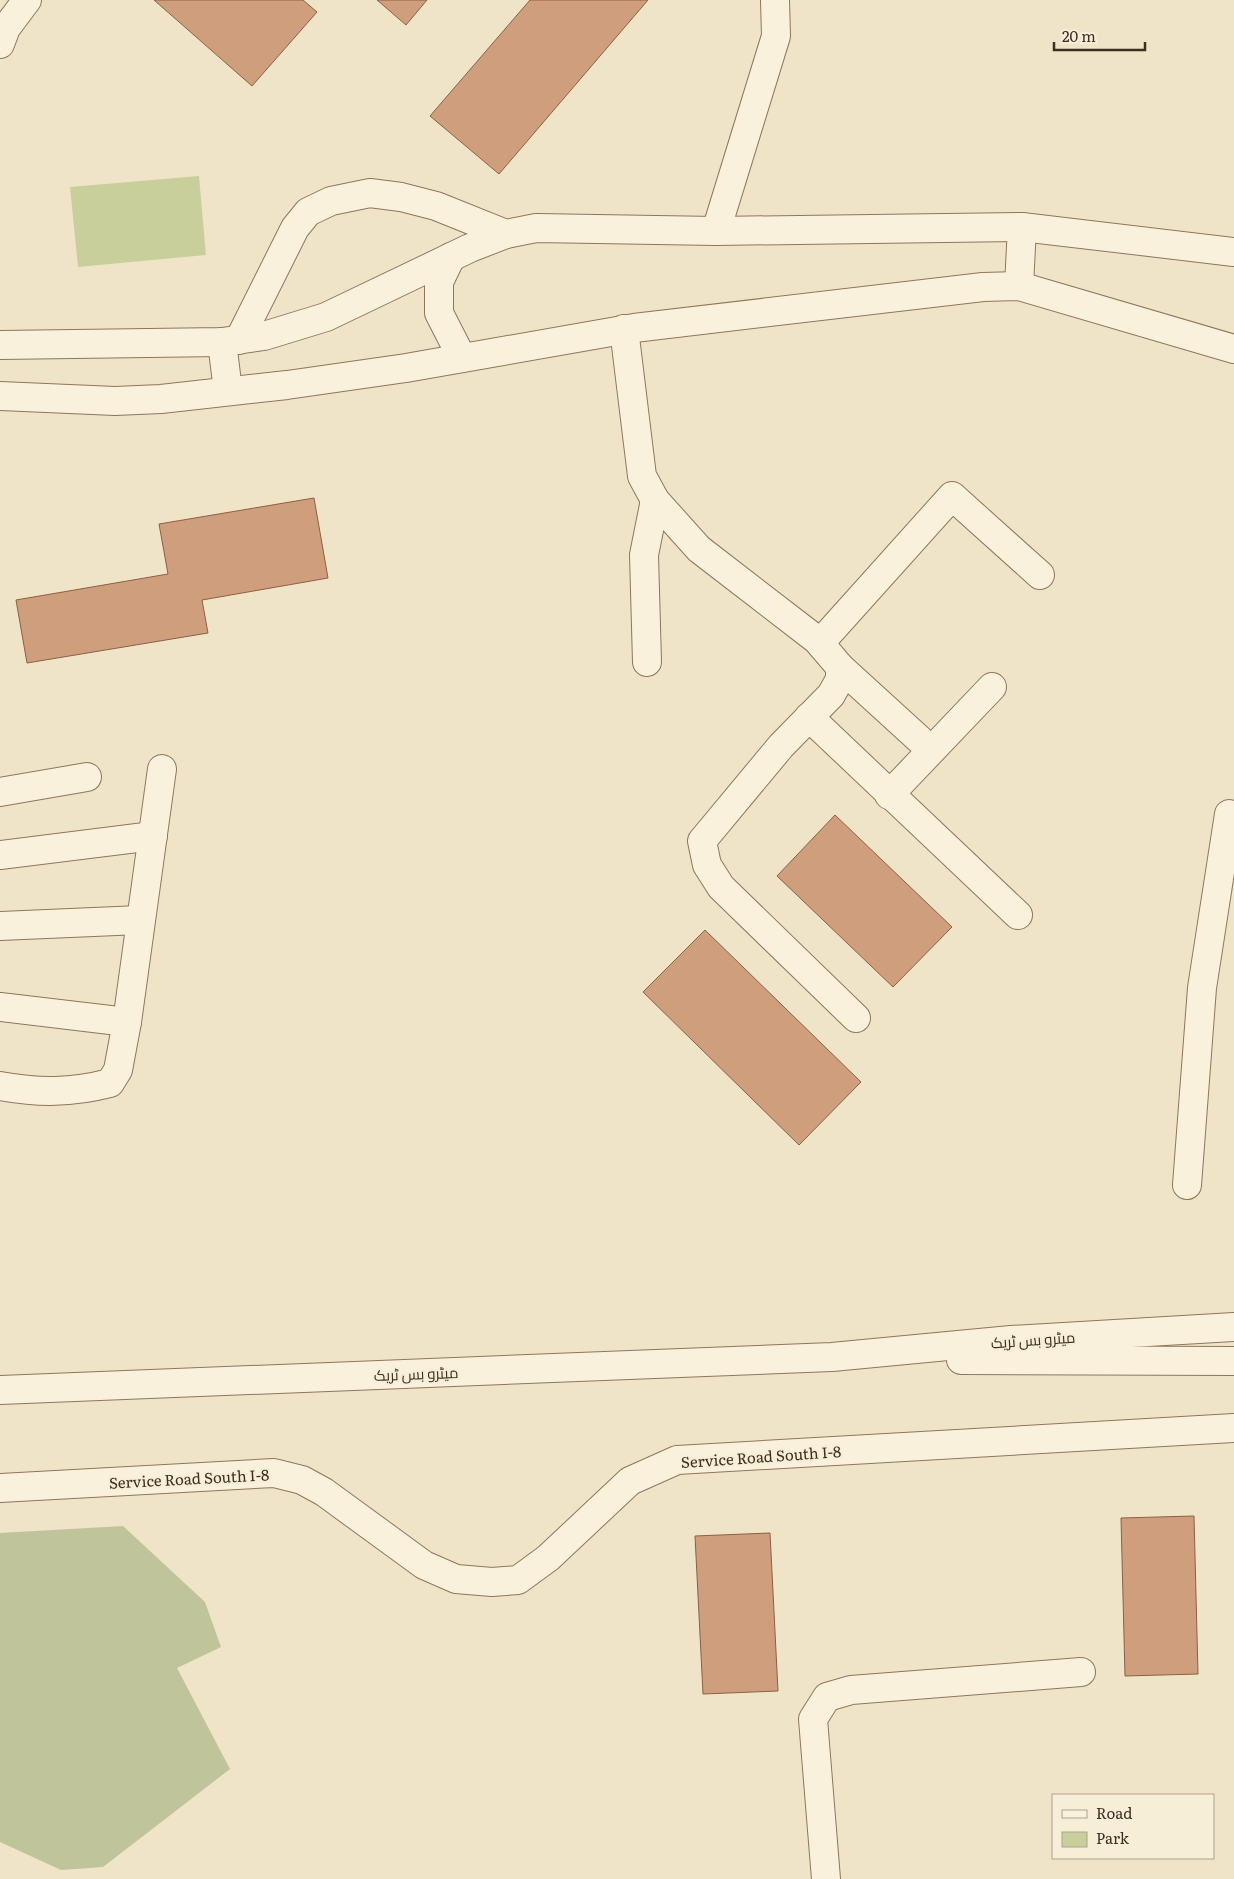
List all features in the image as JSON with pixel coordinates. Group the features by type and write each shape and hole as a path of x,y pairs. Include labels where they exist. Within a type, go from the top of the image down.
{"street":[{"path":"0,44 6,28 27,0"},
{"path":"716,231 776,36 775,0"},
{"path":"228,391 231,341 295,228 308,212 331,201 370,192 402,197 436,206 506,234"},
{"path":"1019,286 1022,227"},
{"path":"0,345 231,341 264,336 326,317 451,257 506,234 536,228 716,231 1022,227 1234,252"},
{"path":"451,257 439,282 439,313 462,358"},
{"path":"0,396 115,401 161,399 288,385 624,330 983,287 1019,286 1234,349"},
{"path":"624,330 642,476 655,500 699,549 820,643 840,666 932,750"},
{"path":"820,643 952,496 1040,575"},
{"path":"646,662 644,555 655,500"},
{"path":"840,666 840,678 831,696 781,746 702,841 707,865 721,886 856,1018"},
{"path":"889,794 992,687"},
{"path":"809,717 1018,915"},
{"path":"0,1086 34,1092 90,1088 110,1083 118,1070 127,1022 162,769"},
{"path":"0,792 87,777"},
{"path":"1187,1186 1202,988 1229,814"},
{"path":"0,855 152,836"},
{"path":"0,926 140,920"},
{"path":"0,1007 127,1022"},
{"name":"میٹرو بس ٹریک","path":"0,1390 832,1357 1011,1340 1234,1327"},
{"name":"میٹرو بس ٹریک","path":"832,1357 1019,1361 1234,1362"},
{"name":"Service Road South I-8","path":"0,1488 274,1473 302,1480 324,1492 424,1566 456,1579 492,1582 518,1580 548,1558 630,1481 677,1460 1234,1428"},
{"path":"826,1879 813,1718 827,1697 851,1690 1081,1672"}],"green space":[{"path":"199,176 206,255 78,267 70,187"},
{"path":"123,1526 205,1602 221,1647 177,1668 230,1769 103,1867 61,1870 0,1842 0,1533"}],"building":[{"path":"154,0 303,0 317,12 252,86"},
{"path":"377,0 427,0 406,25"},
{"path":"530,0 648,0 499,174 430,116"},
{"path":"314,498 328,578 202,600 208,633 27,663 16,600 168,574 159,524"},
{"path":"835,815 952,927 893,987 777,876"},
{"path":"705,930 861,1082 799,1145 643,992"},
{"path":"1194,1516 1198,1674 1125,1676 1121,1518"},
{"path":"770,1533 778,1691 703,1694 695,1536"}]}
